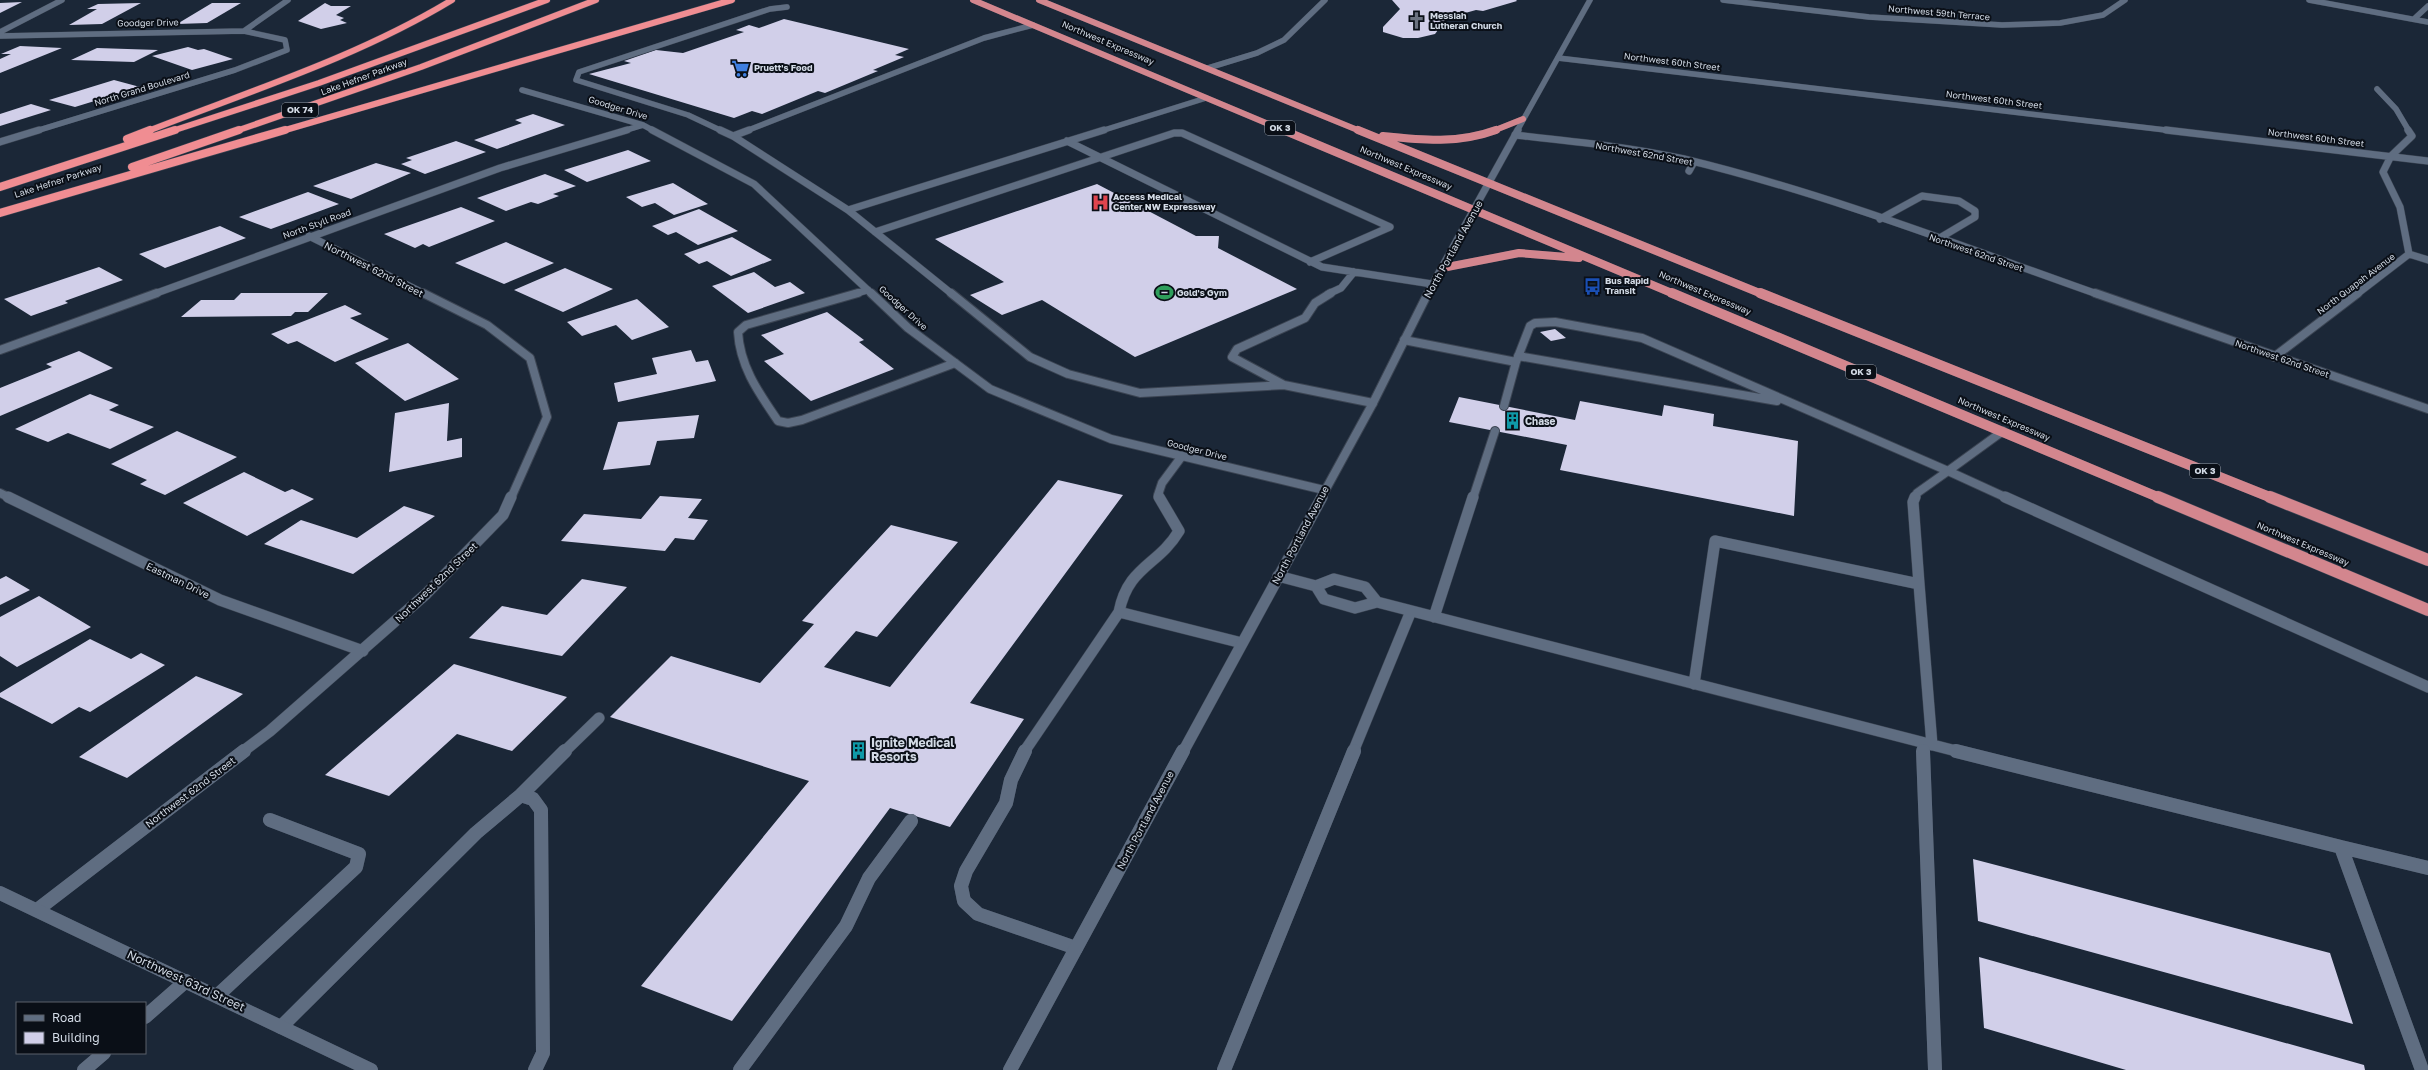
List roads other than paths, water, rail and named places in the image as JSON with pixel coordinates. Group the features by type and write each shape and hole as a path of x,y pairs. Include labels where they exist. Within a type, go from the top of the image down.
{"highway":[{"path":"24,180 354,51 416,22 452,0"},
{"name":"Lake Hefner Parkway","path":"0,187 319,83 547,0"},
{"name":"Lake Hefner Parkway","path":"0,212 297,112 421,67 596,0"},
{"path":"0,212 732,0"},
{"name":"Northwest Expressway","path":"973,0 2428,610"},
{"name":"Northwest Expressway","path":"1039,0 1490,184 2428,560"},
{"path":"1371,135 1431,140 1456,140 1482,135 1523,119"},
{"path":"1442,268 1519,253 1538,253 1594,260"}],"street":[{"path":"0,32 62,0"},
{"path":"244,31 288,0"},
{"path":"1208,68 1257,53 1284,40 1325,0"},
{"name":"North Portland Avenue","path":"1010,1070 1324,490 1373,403 1432,284 1490,184 1523,119 1590,0"},
{"name":"Northwest 59th Terrace","path":"1723,0 1947,24 2012,26 2087,20 2118,8 2125,0"},
{"path":"2309,0 2428,22"},
{"path":"787,6 770,9 579,72 576,80 688,115 733,136 848,210 1030,358 1068,374 1140,392 1284,385 1373,403"},
{"path":"2414,19 2428,6"},
{"path":"733,136 984,38 1033,24"},
{"name":"Goodger Drive","path":"0,36 244,31 285,40 287,50"},
{"name":"North Grand Boulevard","path":"0,142 234,70 287,50"},
{"name":"Northwest 60th Street","path":"1558,58 2428,161"},
{"name":"North Quapah Avenue","path":"2274,357 2409,254 2400,207 2383,172 2391,156 2412,136 2396,109 2377,89"},
{"name":"Goodger Drive","path":"522,90 643,125 754,184 908,328 990,389 1104,436 1324,490"},
{"path":"848,210 1206,98"},
{"name":"North Styll Road","path":"0,350 309,236 500,168 643,125"},
{"path":"875,232 1174,133 1189,134 1388,224 1390,227 1310,262"},
{"name":"Northwest 62nd Street","path":"1515,135 1564,140 1694,162 1793,188 2274,357 2428,409"},
{"path":"1067,141 1322,268 1432,284"},
{"path":"1690,171 1694,162"},
{"path":"1880,219 1922,196 1940,197 1959,201 1974,211 1975,217 1938,239"},
{"name":"Northwest 62nd Street","path":"37,910 270,731 426,594 503,516 547,416 530,358 487,325 309,236"},
{"path":"2409,254 2428,260"},
{"path":"1284,385 1232,357 1237,349 1305,318 1322,297 1341,288 1354,272"},
{"path":"868,290 746,325 738,332 738,342 746,372 778,421 788,423 802,420 955,363"},
{"path":"1504,406 1517,359 1530,326 1540,323 1555,322 1642,338 1948,471 2428,687"},
{"path":"1404,340 1793,404"},
{"path":"1434,617 1495,431"},
{"path":"1934,1070 1927,744 1920,584 1913,502 1917,493 1925,486 2003,431"},
{"path":"1076,948 978,914 964,901 961,886 966,870 980,844 1006,803 1011,780 1026,750 1119,612 1120,596 1130,580 1174,541 1179,531 1158,495 1162,483 1182,456"},
{"name":"Eastman Drive","path":"0,493 220,600 364,650"},
{"path":"1694,684 1715,541 1920,584"},
{"path":"1278,576 1316,586 1334,579 1365,588 1377,602"},
{"path":"1316,586 1324,600 1355,608 1377,602 1927,744 2428,868"},
{"path":"1224,1070 1411,611"},
{"path":"1119,612 1242,643"},
{"path":"281,1027 476,833 521,795 599,718"},
{"path":"521,795 533,799 541,810 544,1053 535,1070"},
{"path":"217,996 356,867 358,854 270,820"},
{"path":"740,1070 846,926 869,878 911,821"},
{"path":"2341,847 2422,1070"},
{"name":"Northwest 63rd Street","path":"0,893 371,1070"},
{"path":"146,1016 186,981"},
{"path":"84,1070 103,1054"}],"place":[{"name":"Messiah Lutheran Church","path":"1417,21"},
{"name":"Pruett's Food","path":"741,68"},
{"name":"Access Medical Center NW Expressway","path":"1100,202"},
{"name":"Bus Rapid Transit","path":"1592,286"},
{"name":"Gold's Gym","path":"1164,293"},
{"name":"Chase","path":"1512,421"},
{"name":"Ignite Medical Resorts","path":"858,750"}]}
